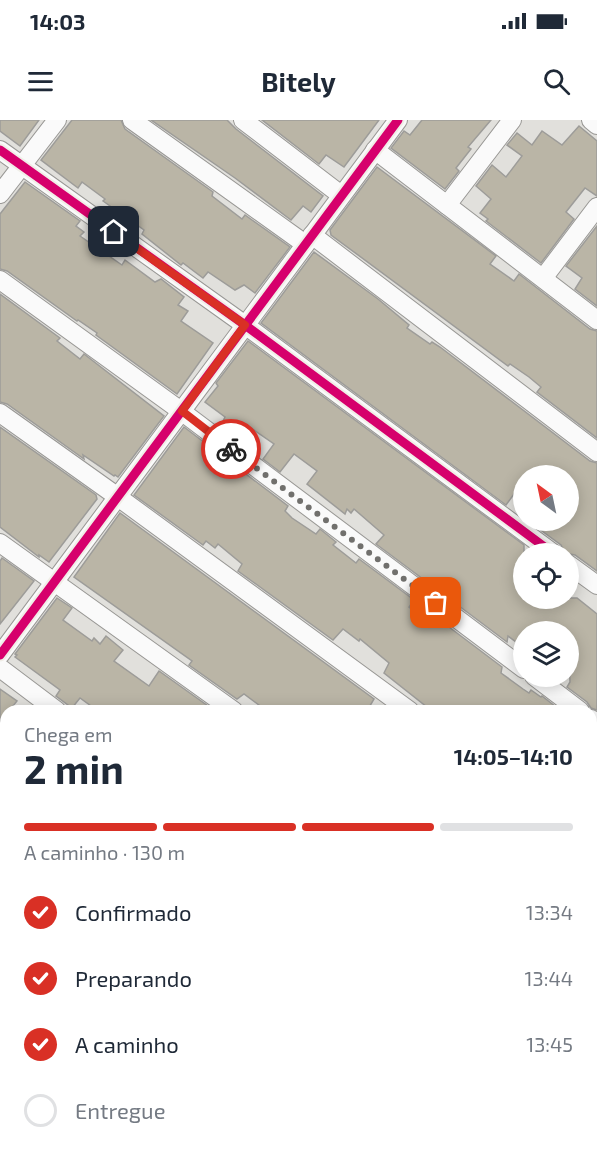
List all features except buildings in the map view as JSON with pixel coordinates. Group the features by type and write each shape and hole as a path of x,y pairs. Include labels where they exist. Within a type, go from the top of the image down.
{"street":[{"path":"0,194 20,165 57,120"},
{"path":"132,120 308,239 597,452"},
{"path":"243,120 341,195"},
{"path":"0,655 398,120"},
{"path":"447,205 512,120"},
{"path":"591,120 597,125"},
{"path":"0,150 245,325 539,543"},
{"path":"375,150 597,320"},
{"path":"544,278 597,207"},
{"path":"0,280 182,411 513,661"},
{"path":"0,413 402,705"},
{"path":"0,543 226,705"},
{"path":"579,572 597,585"},
{"path":"0,668 49,705"},
{"path":"548,687 572,705"}],"cycle path":[{"path":"0,655 398,120"},
{"path":"0,150 245,325 539,543"}],"way so far":[{"path":"231,449 436,603"}],"route":[{"path":"114,232 245,325 182,411 231,449"}]}
